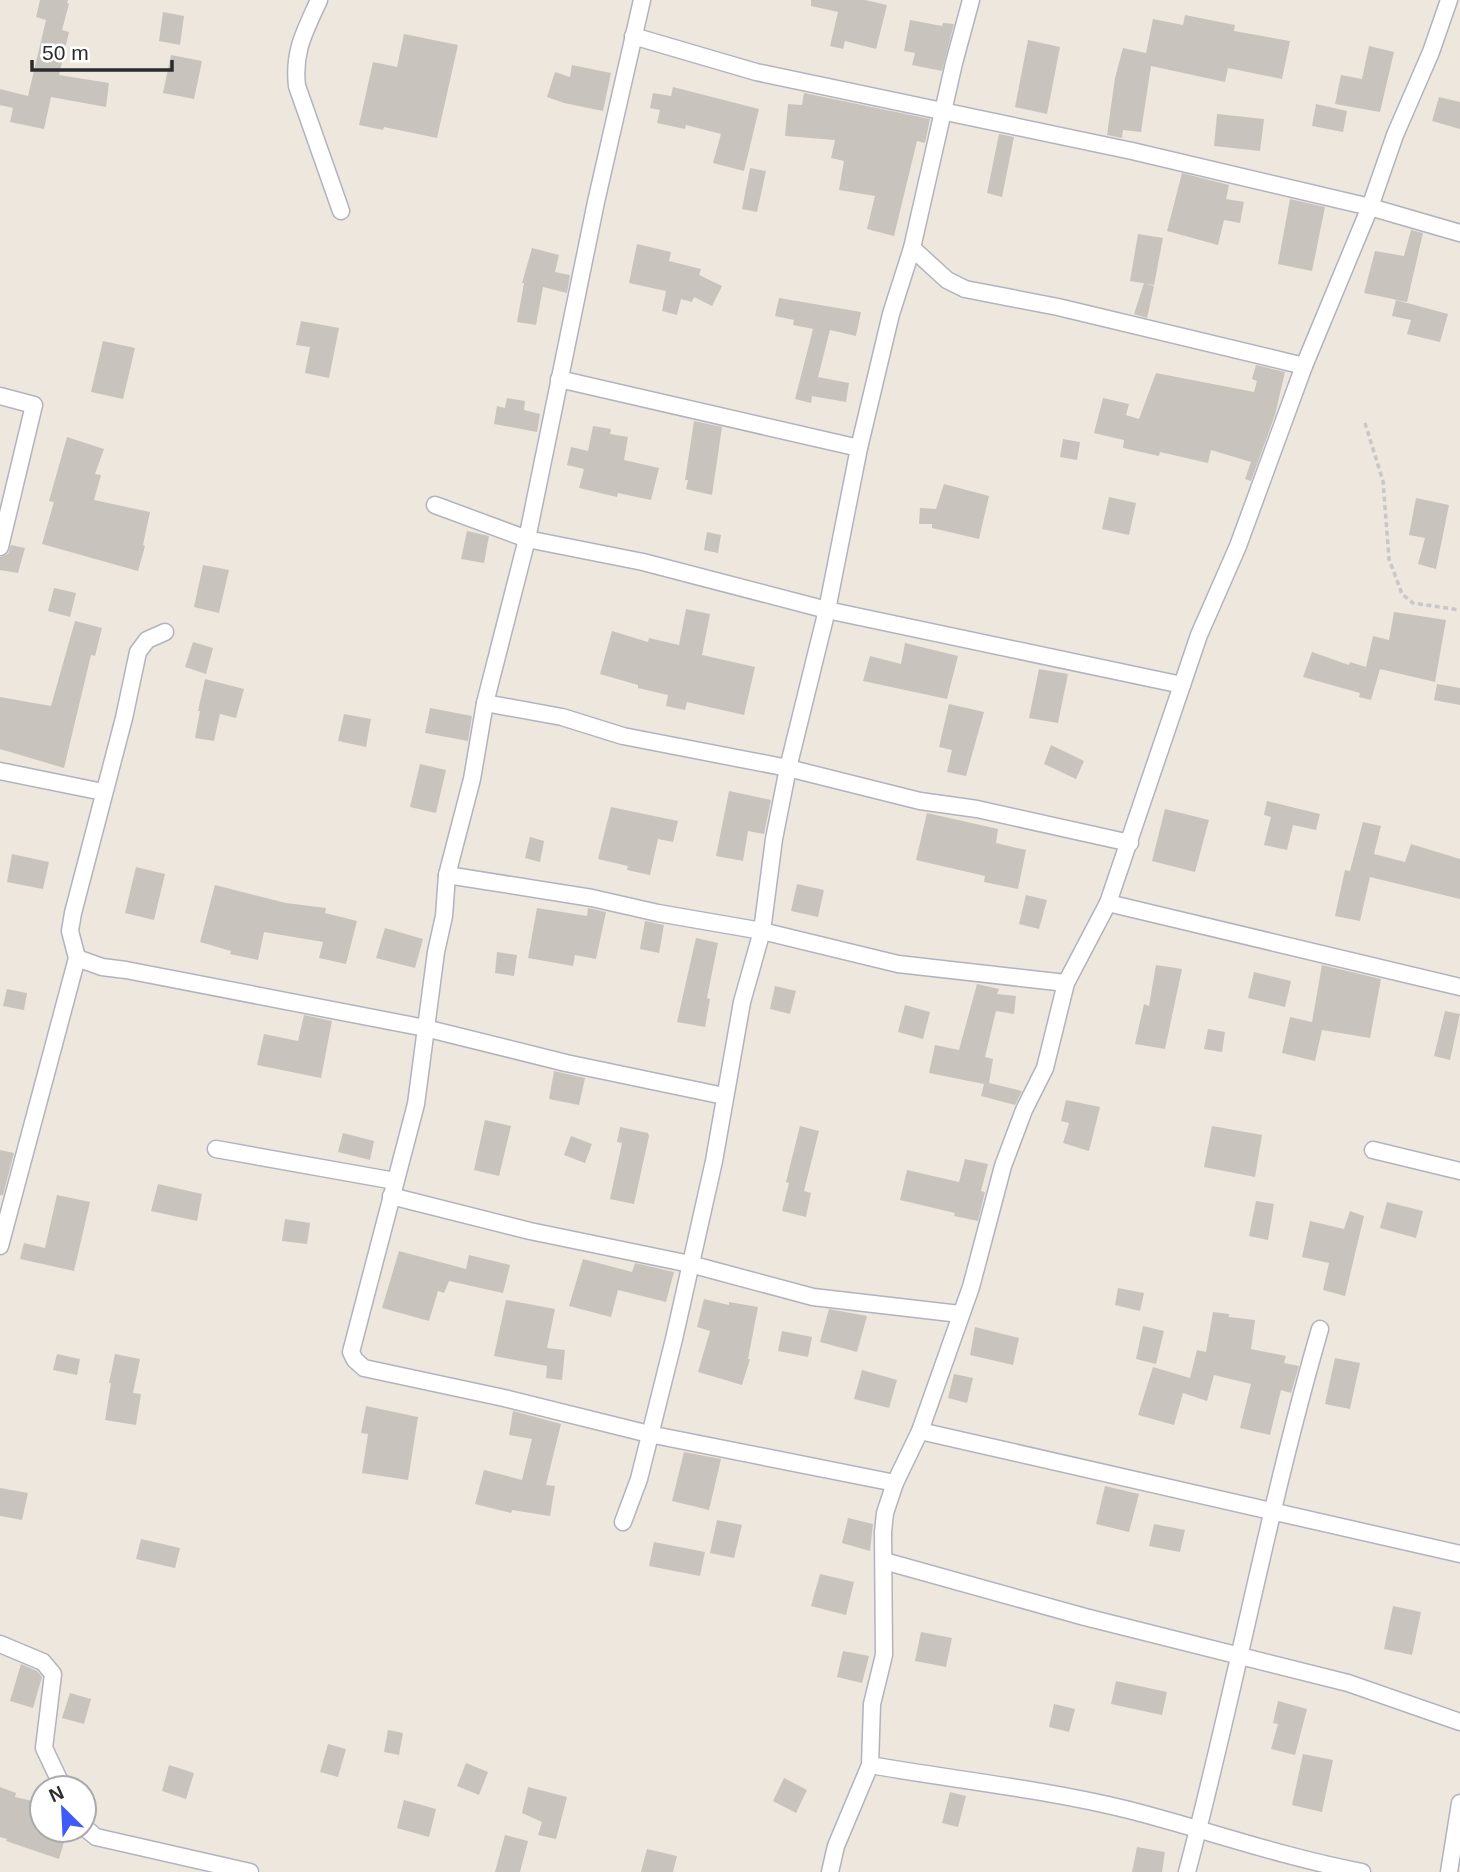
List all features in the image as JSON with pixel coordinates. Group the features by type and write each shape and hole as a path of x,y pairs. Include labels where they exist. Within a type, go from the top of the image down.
{"street":[{"path":"319,0 297,48 297,86 341,211"},
{"path":"642,0 527,539 485,703 472,779 447,875 444,916 436,952 416,1104 351,1352 364,1368 503,1398 649,1434 895,1483"},
{"path":"623,1522 639,1479 714,1161 742,1002 762,931 774,839 788,768 827,610 859,448 891,314 912,248 971,0"},
{"path":"830,1872 836,1846 870,1765 872,1704 884,1655 885,1513 895,1483 920,1431 971,1287 1003,1166 1024,1110 1045,1068 1066,983 1108,903 1199,635 1238,546 1304,366 1370,207 1395,135 1431,52 1449,0"},
{"path":"633,36 756,72 1132,151 1370,207 1460,233"},
{"path":"912,248 947,280 965,289 1058,307 1304,366"},
{"path":"559,379 859,448"},
{"path":"0,396 33,405 0,547"},
{"path":"435,505 527,539 643,562 827,610 1182,685"},
{"path":"0,1247 78,958 70,931 138,652 147,640 164,632"},
{"path":"485,703 562,717 623,736 788,768 920,800 977,809 1130,843"},
{"path":"0,771 103,792"},
{"path":"447,875 592,898 658,914 762,931 898,964 1066,983"},
{"path":"1108,903 1460,987"},
{"path":"78,958 102,967 425,1028 566,1063 724,1096"},
{"path":"216,1149 393,1188 530,1231 690,1264 813,1297 960,1314"},
{"path":"1373,1150 1460,1171"},
{"path":"1187,1872 1298,1402 1320,1329"},
{"path":"920,1431 1460,1554"},
{"path":"884,1561 1096,1619 1348,1683 1460,1723"},
{"path":"0,1644 43,1662 50,1668 52,1674 44,1748 57,1774"},
{"path":"870,1765 1017,1788 1127,1810 1309,1862 1362,1872"},
{"path":"1449,1872 1460,1803"},
{"path":"98,1837 244,1872"}],"path":[{"path":"1365,424 1383,481 1390,559 1402,594 1413,603 1460,610"}],"building":[{"path":"40,0 68,0 62,30 69,32 59,75 109,83 106,107 51,97 44,129 10,122 13,108 0,105 0,89 28,96 46,20 36,17"},
{"path":"811,0 865,0 887,5 876,49 845,41 843,49 830,46 838,12 811,6"},
{"path":"163,12 184,16 180,45 159,41"},
{"path":"1185,15 1235,25 1234,31 1290,41 1282,79 1228,68 1225,82 1151,66 1141,132 1123,130 1122,138 1107,135 1115,78 1123,48 1146,53 1153,19 1183,25"},
{"path":"910,20 942,26 943,23 954,24 942,71 912,65 915,53 904,51"},
{"path":"404,34 458,45 437,138 384,127 383,130 359,125 373,62 397,67"},
{"path":"1028,40 1060,47 1047,114 1015,107"},
{"path":"1369,46 1394,52 1380,112 1335,104 1341,75 1362,79"},
{"path":"171,55 202,61 194,99 163,93"},
{"path":"572,65 611,73 603,111 547,97 555,72 570,77"},
{"path":"673,87 759,109 744,171 713,163 721,134 686,125 685,129 657,123 660,110 650,108 653,93 671,96"},
{"path":"804,93 930,119 925,143 917,141 894,236 867,229 875,196 839,190 844,161 831,158 835,140 785,136 788,104 802,105"},
{"path":"1439,97 1460,102 1460,129 1432,121"},
{"path":"1316,104 1347,111 1343,132 1312,126"},
{"path":"1217,114 1264,119 1260,151 1214,146"},
{"path":"999,134 1014,137 1002,197 987,193"},
{"path":"750,168 766,171 757,212 742,209"},
{"path":"1182,173 1229,185 1226,199 1244,202 1240,223 1224,220 1218,245 1167,231"},
{"path":"1290,199 1325,207 1312,271 1278,264"},
{"path":"1411,230 1423,233 1407,302 1364,293 1375,251 1404,256"},
{"path":"1138,234 1163,238 1154,285 1130,281"},
{"path":"637,244 671,252 669,261 701,269 699,275 722,286 712,306 694,297 692,302 681,299 677,315 662,311 666,291 629,283"},
{"path":"532,248 559,255 555,272 570,275 567,293 543,287 536,325 517,322 522,283"},
{"path":"1144,283 1154,286 1147,318 1134,314"},
{"path":"779,298 861,312 856,336 830,330 818,377 849,383 846,402 812,396 811,403 795,399 813,329 793,325 794,320 775,316"},
{"path":"1396,300 1448,314 1440,342 1407,334 1411,320 1392,316"},
{"path":"301,321 339,328 329,378 305,373 310,347 296,345"},
{"path":"103,341 135,348 123,399 91,392"},
{"path":"1256,365 1285,372 1275,415 1251,481 1245,479 1251,462 1211,450 1208,463 1160,452 1159,456 1123,448 1124,440 1094,433 1103,398 1129,404 1126,415 1139,419 1156,373 1254,392 1257,381 1252,379"},
{"path":"507,398 525,401 524,410 540,414 537,432 494,424 497,406 505,408"},
{"path":"694,421 722,427 712,495 686,489"},
{"path":"593,426 611,429 610,434 628,437 624,460 659,468 651,500 618,493 617,497 579,488 584,469 567,465 571,447 588,451"},
{"path":"67,437 104,449 95,474 101,475 94,500 150,512 138,571 42,544 54,502 49,501"},
{"path":"1063,439 1080,442 1077,460 1060,457"},
{"path":"944,484 989,496 979,539 932,528 932,524 919,524 920,508 936,509"},
{"path":"1109,497 1136,503 1129,535 1102,529"},
{"path":"1416,498 1449,505 1436,569 1418,564 1425,538 1409,535"},
{"path":"467,531 489,536 484,563 461,559"},
{"path":"707,532 721,535 718,553 704,550"},
{"path":"11,545 25,548 18,573 0,570 0,557 8,554"},
{"path":"203,565 229,570 219,613 194,607"},
{"path":"54,588 76,593 70,617 48,611"},
{"path":"686,609 710,614 702,655 755,667 744,715 687,702 685,710 666,706 668,695 638,688 638,685 600,674 612,631 648,642 649,638 679,645"},
{"path":"1394,612 1446,620 1435,682 1380,669 1371,700 1359,697 1360,693 1303,677 1312,652 1349,665 1350,662 1366,667 1373,636 1389,640"},
{"path":"75,621 102,628 95,656 91,655 64,768 0,749 0,697 51,706"},
{"path":"193,642 213,648 206,674 185,667"},
{"path":"905,643 958,656 947,699 863,681 870,656 901,664"},
{"path":"1039,669 1068,674 1058,723 1029,718"},
{"path":"205,679 244,689 236,718 220,714 214,741 195,738"},
{"path":"1437,684 1460,688 1460,705 1434,700"},
{"path":"949,704 984,712 966,776 947,772 952,750 939,747"},
{"path":"430,708 472,716 468,741 425,733"},
{"path":"344,714 371,719 366,747 338,741"},
{"path":"1051,745 1084,761 1076,779 1044,764"},
{"path":"420,764 446,770 436,813 410,807"},
{"path":"729,791 771,800 764,834 748,831 743,861 716,856"},
{"path":"1267,801 1320,814 1316,830 1293,825 1287,850 1264,845 1271,817 1264,815"},
{"path":"611,807 678,821 673,842 658,839 650,875 627,870 628,866 598,859"},
{"path":"1165,809 1209,820 1195,872 1152,861"},
{"path":"927,813 998,829 996,843 1026,850 1018,889 984,882 985,876 916,860"},
{"path":"1363,822 1381,826 1374,854 1405,862 1411,844 1460,859 1460,899 1370,877 1360,921 1335,916 1345,870 1350,871"},
{"path":"530,837 544,841 540,862 525,858"},
{"path":"12,854 49,862 43,889 7,882"},
{"path":"136,867 165,874 154,920 125,913"},
{"path":"797,884 824,890 818,917 791,911"},
{"path":"215,885 286,903 326,908 325,913 357,921 346,964 319,958 323,942 264,932 258,960 230,954 231,951 200,942"},
{"path":"1026,895 1047,900 1039,929 1019,924"},
{"path":"537,908 587,916 588,908 606,912 596,959 575,955 573,966 528,958"},
{"path":"645,921 664,925 659,953 640,949"},
{"path":"385,928 423,939 415,968 376,958"},
{"path":"696,938 718,943 707,998 710,999 705,1027 677,1022"},
{"path":"497,952 517,955 514,976 495,973"},
{"path":"1156,965 1182,969 1165,1049 1135,1044 1144,1004 1149,1006"},
{"path":"1322,965 1381,979 1370,1038 1322,1030 1315,1061 1282,1053 1290,1017 1312,1022"},
{"path":"1254,972 1291,981 1285,1007 1248,998"},
{"path":"977,984 999,989 997,994 1016,996 1014,1014 996,1011 985,1057 993,1059 989,1083 1022,1091 1015,1105 981,1096 984,1084 929,1073 935,1045 959,1050"},
{"path":"775,986 796,991 790,1014 770,1009"},
{"path":"7,989 27,993 24,1010 3,1006"},
{"path":"905,1005 930,1012 923,1039 898,1032"},
{"path":"1445,1011 1460,1014 1450,1060 1434,1056"},
{"path":"304,1015 332,1021 321,1078 257,1065 264,1034 298,1041"},
{"path":"1208,1029 1225,1032 1222,1052 1204,1049"},
{"path":"554,1071 585,1078 579,1105 549,1099"},
{"path":"1066,1100 1100,1107 1089,1151 1063,1143 1069,1123 1061,1121"},
{"path":"485,1120 511,1126 499,1176 474,1170"},
{"path":"800,1126 819,1131 804,1191 811,1193 806,1217 782,1211"},
{"path":"1212,1126 1262,1135 1255,1177 1204,1167"},
{"path":"620,1127 648,1133 649,1136 634,1204 610,1199 622,1143 617,1142"},
{"path":"343,1133 374,1141 370,1160 338,1152"},
{"path":"571,1136 592,1144 585,1163 564,1155"},
{"path":"0,1150 14,1153 3,1195 0,1195"},
{"path":"965,1159 988,1164 981,1191 985,1192 978,1221 900,1200 907,1170 959,1182"},
{"path":"158,1184 202,1194 197,1221 151,1211"},
{"path":"57,1195 90,1202 74,1271 20,1259 24,1243 45,1248"},
{"path":"1256,1201 1274,1204 1268,1240 1249,1236"},
{"path":"1387,1202 1423,1211 1416,1238 1380,1228"},
{"path":"1350,1211 1364,1216 1345,1296 1323,1290 1329,1263 1302,1257 1310,1221 1344,1229"},
{"path":"285,1219 310,1223 307,1244 282,1241"},
{"path":"399,1251 466,1269 469,1255 510,1265 503,1293 449,1281 444,1293 438,1291 429,1321 382,1308"},
{"path":"583,1259 632,1272 635,1263 674,1272 666,1302 618,1290 611,1317 569,1306"},
{"path":"1118,1288 1144,1293 1140,1311 1115,1305"},
{"path":"704,1299 729,1305 729,1302 758,1307 750,1359 742,1385 698,1372 710,1331 697,1327"},
{"path":"506,1300 555,1309 547,1348 565,1350 562,1380 546,1378 547,1366 494,1356"},
{"path":"829,1309 867,1316 857,1352 820,1342"},
{"path":"1213,1312 1255,1320 1251,1349 1286,1356 1284,1363 1299,1366 1291,1393 1281,1390 1270,1435 1240,1428 1251,1384 1214,1375 1207,1401 1183,1393 1174,1425 1138,1415 1153,1367 1190,1378 1197,1350 1206,1352"},
{"path":"1143,1326 1164,1331 1156,1364 1136,1359"},
{"path":"975,1327 1019,1338 1013,1365 970,1355"},
{"path":"782,1331 812,1337 808,1357 778,1351"},
{"path":"57,1354 80,1359 77,1375 53,1370"},
{"path":"115,1354 140,1359 133,1393 141,1394 136,1425 105,1420"},
{"path":"1335,1358 1360,1363 1350,1409 1325,1404"},
{"path":"862,1370 897,1380 889,1408 854,1399"},
{"path":"954,1374 973,1378 967,1403 948,1398"},
{"path":"366,1406 418,1417 408,1480 362,1473 368,1434 361,1433"},
{"path":"513,1411 561,1424 546,1485 555,1486 550,1516 512,1510 511,1513 475,1504 484,1470 522,1480 532,1439 509,1435"},
{"path":"684,1452 721,1459 709,1510 672,1501"},
{"path":"1105,1486 1139,1494 1129,1532 1096,1524"},
{"path":"0,1488 28,1493 22,1520 0,1516"},
{"path":"848,1518 873,1524 870,1551 842,1543"},
{"path":"717,1520 742,1525 734,1558 710,1553"},
{"path":"1154,1524 1185,1530 1180,1552 1149,1546"},
{"path":"141,1539 180,1548 175,1568 136,1559"},
{"path":"654,1542 705,1552 700,1576 649,1566"},
{"path":"820,1574 854,1582 846,1615 811,1606"},
{"path":"1393,1606 1421,1612 1412,1655 1384,1649"},
{"path":"921,1632 952,1638 946,1667 915,1661"},
{"path":"843,1651 869,1656 862,1683 837,1677"},
{"path":"21,1664 37,1671 42,1677 33,1708 10,1701"},
{"path":"1116,1681 1167,1692 1162,1715 1111,1704"},
{"path":"70,1693 91,1699 84,1724 62,1718"},
{"path":"1278,1701 1307,1709 1295,1755 1271,1749 1278,1724 1273,1723"},
{"path":"1054,1704 1075,1709 1069,1732 1049,1727"},
{"path":"388,1730 403,1733 399,1755 384,1752"},
{"path":"328,1744 346,1749 338,1777 320,1772"},
{"path":"1303,1754 1333,1760 1322,1812 1292,1805"},
{"path":"466,1763 488,1772 479,1795 457,1786"},
{"path":"169,1765 194,1773 186,1799 162,1791"},
{"path":"784,1778 807,1790 796,1813 773,1801"},
{"path":"0,1787 16,1793 15,1797 28,1800 28,1844 64,1844 59,1859 0,1837"},
{"path":"528,1787 567,1797 556,1839 538,1835 542,1822 522,1813"},
{"path":"950,1792 966,1796 958,1827 942,1823"},
{"path":"404,1800 436,1809 429,1837 397,1828"},
{"path":"505,1835 528,1841 520,1872 495,1872"},
{"path":"1137,1847 1165,1852 1162,1872 1132,1872"},
{"path":"647,1849 677,1856 673,1872 641,1872"}]}
